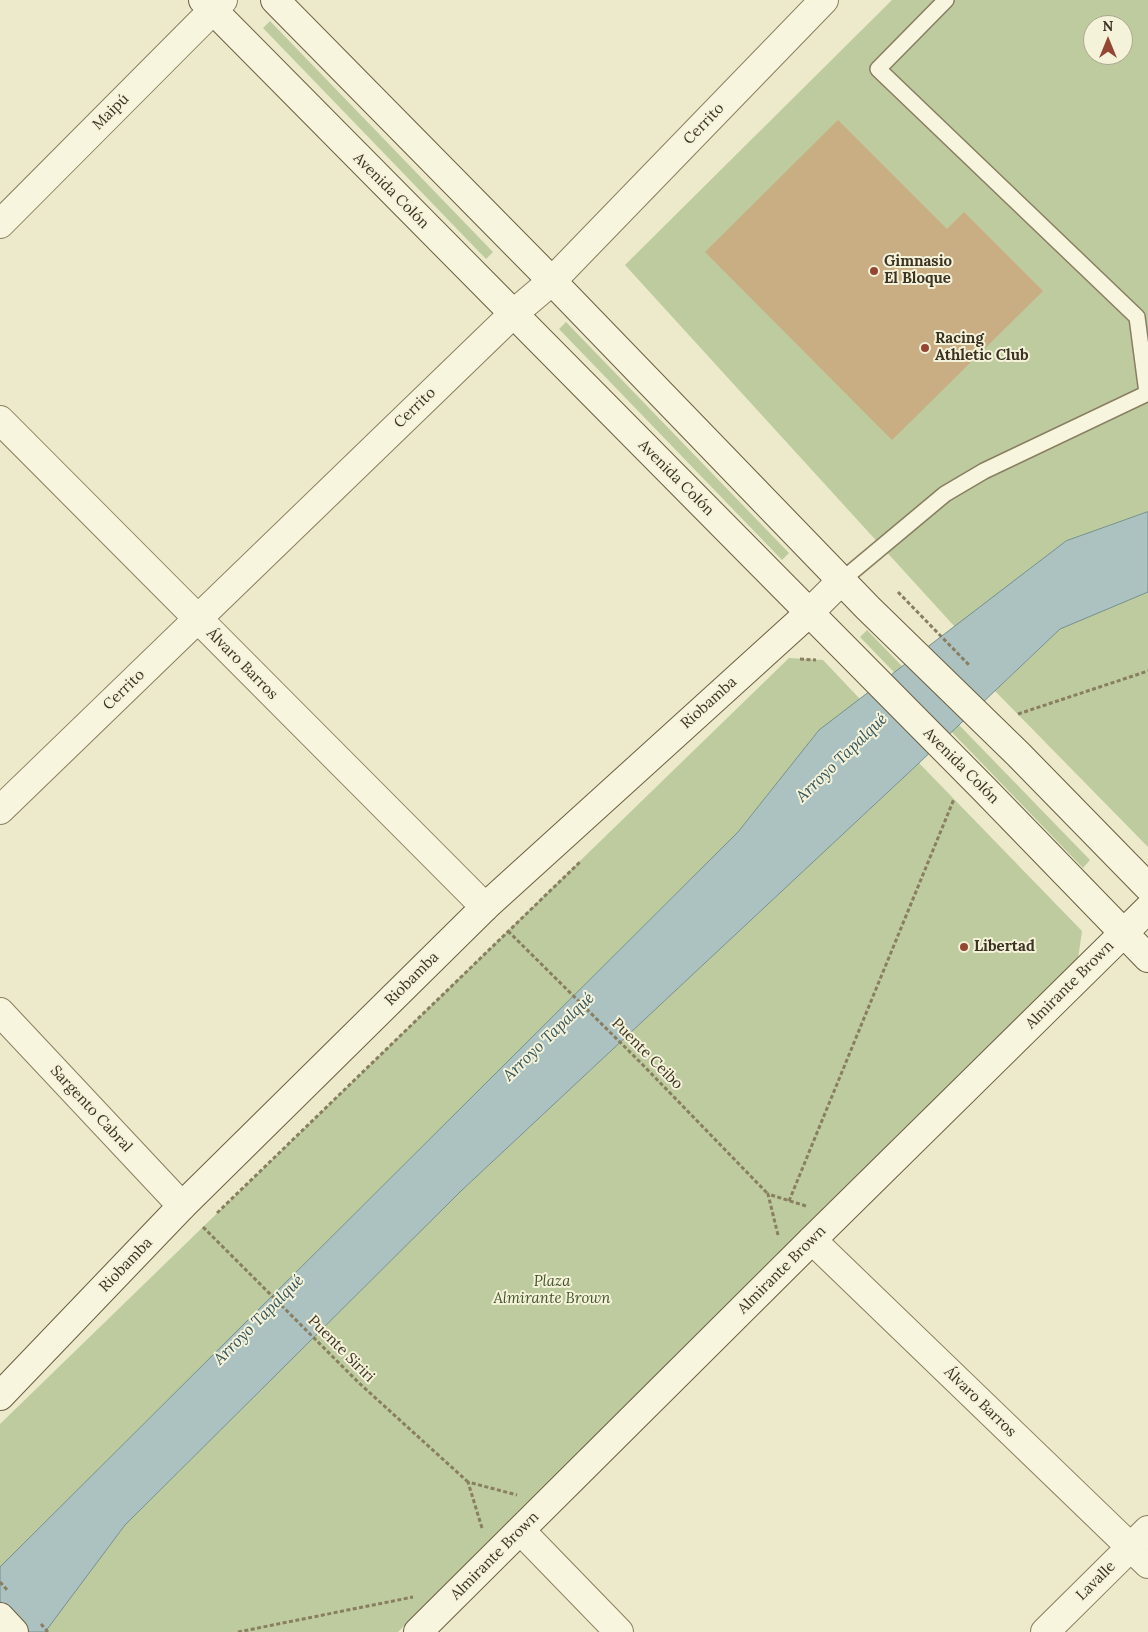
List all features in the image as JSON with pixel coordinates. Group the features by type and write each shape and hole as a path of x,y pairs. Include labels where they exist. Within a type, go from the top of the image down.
{"street":[{"path":"275,0 552,281 874,614 1018,754 1148,887"},
{"name":"Cerrito","path":"0,810 513,314 552,281 824,0"},
{"name":"Maipú","path":"0,224 213,3"},
{"name":"Avenida Colón","path":"213,3 513,314 809,613 831,652 984,789 1148,958"},
{"name":"Álvaro Barros","path":"0,420 485,906"},
{"name":"Riobamba","path":"0,1396 182,1206 485,906 809,613 842,580"},
{"name":"Almirante Brown","path":"418,1632 812,1240 1148,910"},
{"name":"Sargento Cabral","path":"0,1012 182,1206"},
{"name":"Álvaro Barros","path":"812,1240 1142,1547"},
{"path":"521,1531 619,1632"},
{"name":"Lavalle","path":"1045,1632 1142,1547"},
{"path":"0,1617 14,1632"}],"lane":[{"path":"842,580 945,494 984,471 1147,393 1137,317 878,69 946,0"}],"path":[{"path":"898,592 974,670"},
{"path":"797,659 831,652"},
{"path":"1018,714 1148,671"},
{"path":"948,792 961,806"},
{"path":"789,1201 954,800"},
{"path":"210,1220 586,855"},
{"name":"Puente Ceibo","path":"508,931 640,1062 768,1194 815,1208"},
{"path":"768,1194 780,1243"},
{"name":"Puente Siriri","path":"196,1234 203,1227 359,1383 468,1482"},
{"path":"468,1482 523,1497"},
{"path":"468,1482 484,1535"},
{"path":"238,1632 419,1596"}],"green space":[{"name":"Racing Athletic Club","path":"892,0 1148,0 1148,512 1066,541 955,627 625,265"},
{"path":"270,21 493,252 486,259 263,28"},
{"path":"566,322 789,553 782,560 559,329"},
{"path":"1148,592 1148,847 995,691 1060,629"},
{"path":"867,630 1090,860 1083,868 860,637"},
{"path":"789,658 823,660 860,699 819,730 738,832 0,1567 0,1424"},
{"name":"Plaza Almirante Brown","path":"919,763 1082,931 1078,959 398,1632 48,1632 46,1630 125,1525 461,1191"}],"water":[{"name":"Arroyo Tapalqué","path":"1148,512 1148,592 1060,629 461,1191 125,1525 45,1632 0,1632 0,1567 738,832 819,730 1066,541"}],"building":[{"name":"Gimnasio El Bloque","path":"838,120 947,229 964,212 1043,291 892,440 705,252"}],"place":[{"name":"Gimnasio El Bloque","path":"874,271"},
{"name":"Racing Athletic Club","path":"925,348"},
{"name":"Libertad","path":"964,947"}]}
